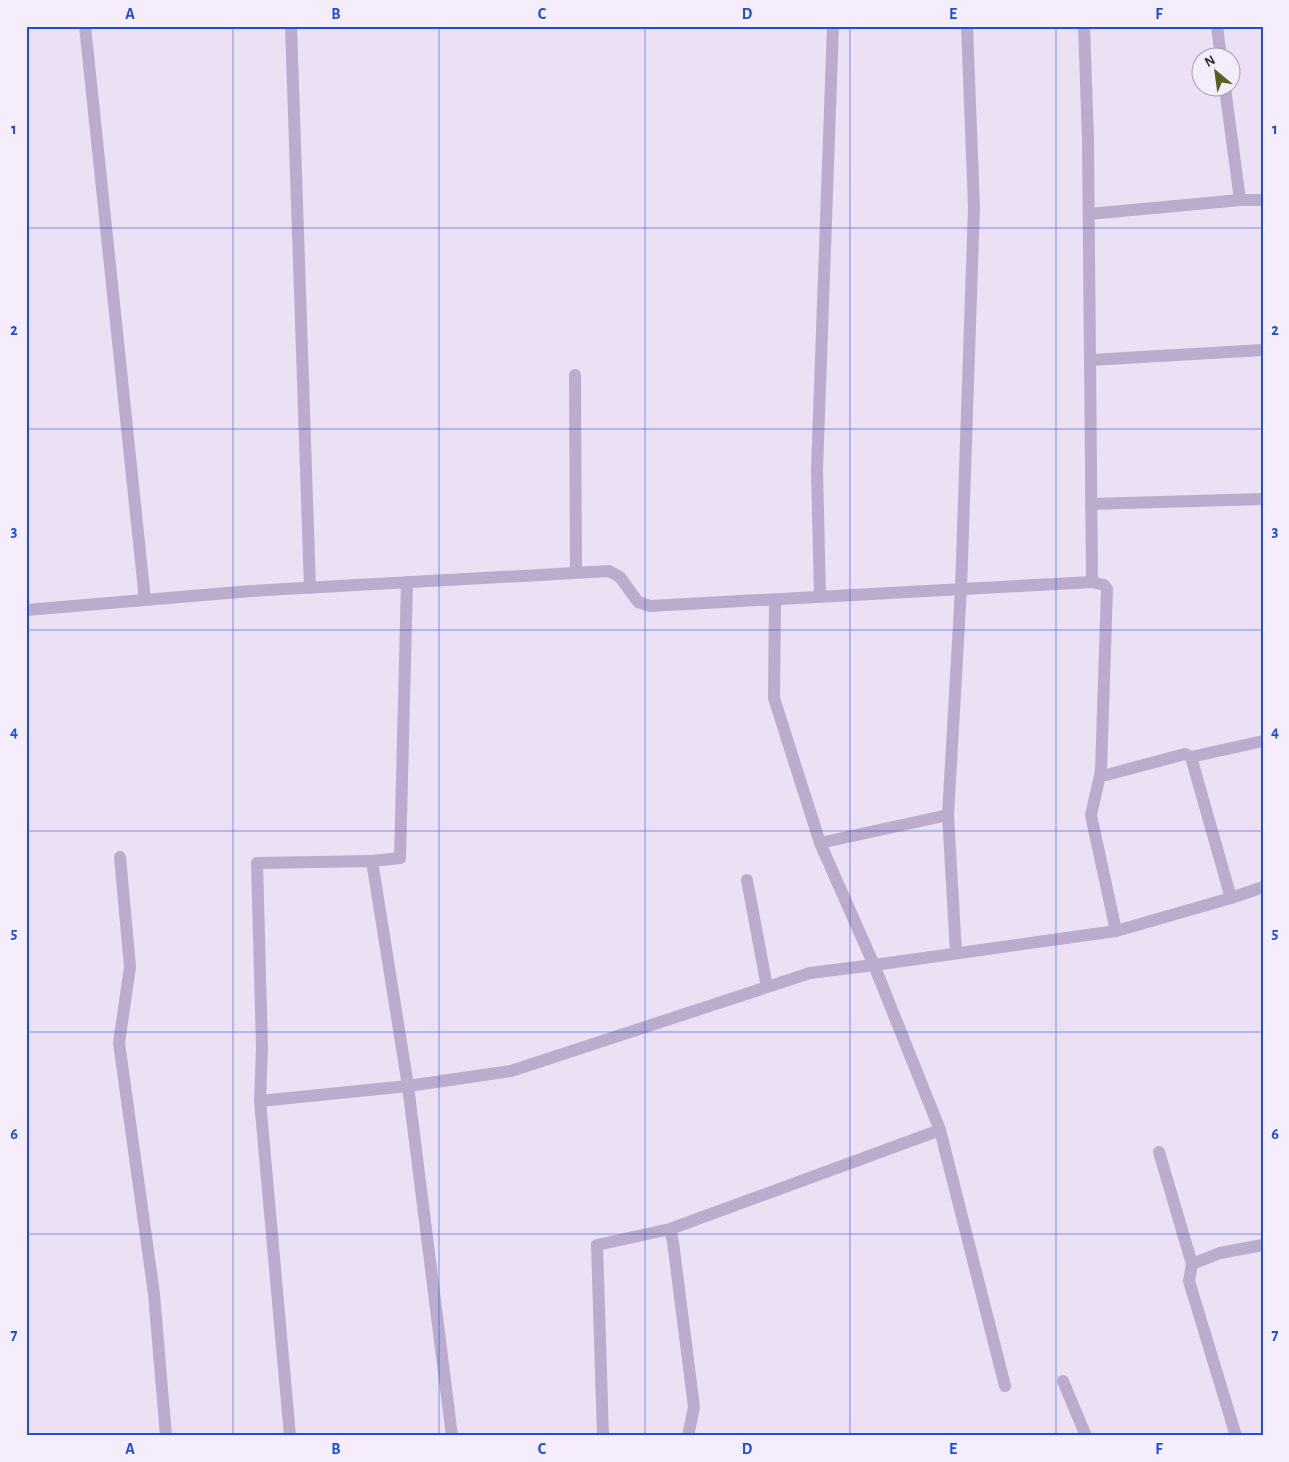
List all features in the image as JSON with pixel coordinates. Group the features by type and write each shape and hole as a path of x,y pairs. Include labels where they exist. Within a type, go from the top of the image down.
{"street":[{"path":"85,26 145,600"},
{"path":"291,26 310,588"},
{"path":"820,596 818,470 833,26"},
{"path":"956,953 948,815 960,589 974,207 967,26"},
{"path":"1084,26 1088,139 1092,582"},
{"path":"1217,26 1220,48"},
{"path":"1226,98 1240,200"},
{"path":"1089,214 1240,200 1263,200"},
{"path":"1090,360 1263,350"},
{"path":"575,375 576,572"},
{"path":"1091,504 1263,499"},
{"path":"26,610 251,591 609,570 620,577 638,602 650,606 1092,582 1104,585 1107,589 1101,771 1091,815 1116,931"},
{"path":"290,1436 260,1102 262,1048 257,863 372,861 400,858 407,582"},
{"path":"775,599 774,698 820,843 874,965 940,1130 1005,1386"},
{"path":"1101,771 1102,774 1106,775 1185,754 1191,757 1263,741"},
{"path":"1191,757 1231,898"},
{"path":"820,843 948,815"},
{"path":"120,857 130,967 119,1043 154,1294 166,1436"},
{"path":"372,861 408,1086 452,1436"},
{"path":"747,880 767,987"},
{"path":"260,1102 408,1086 511,1071 810,973 1116,931 1263,887"},
{"path":"603,1436 597,1245 670,1229 940,1130"},
{"path":"1159,1152 1192,1264 1189,1281 1236,1436"},
{"path":"670,1229 674,1242 694,1407 688,1436"},
{"path":"1192,1264 1220,1253 1263,1245"},
{"path":"1063,1381 1086,1436"}]}
